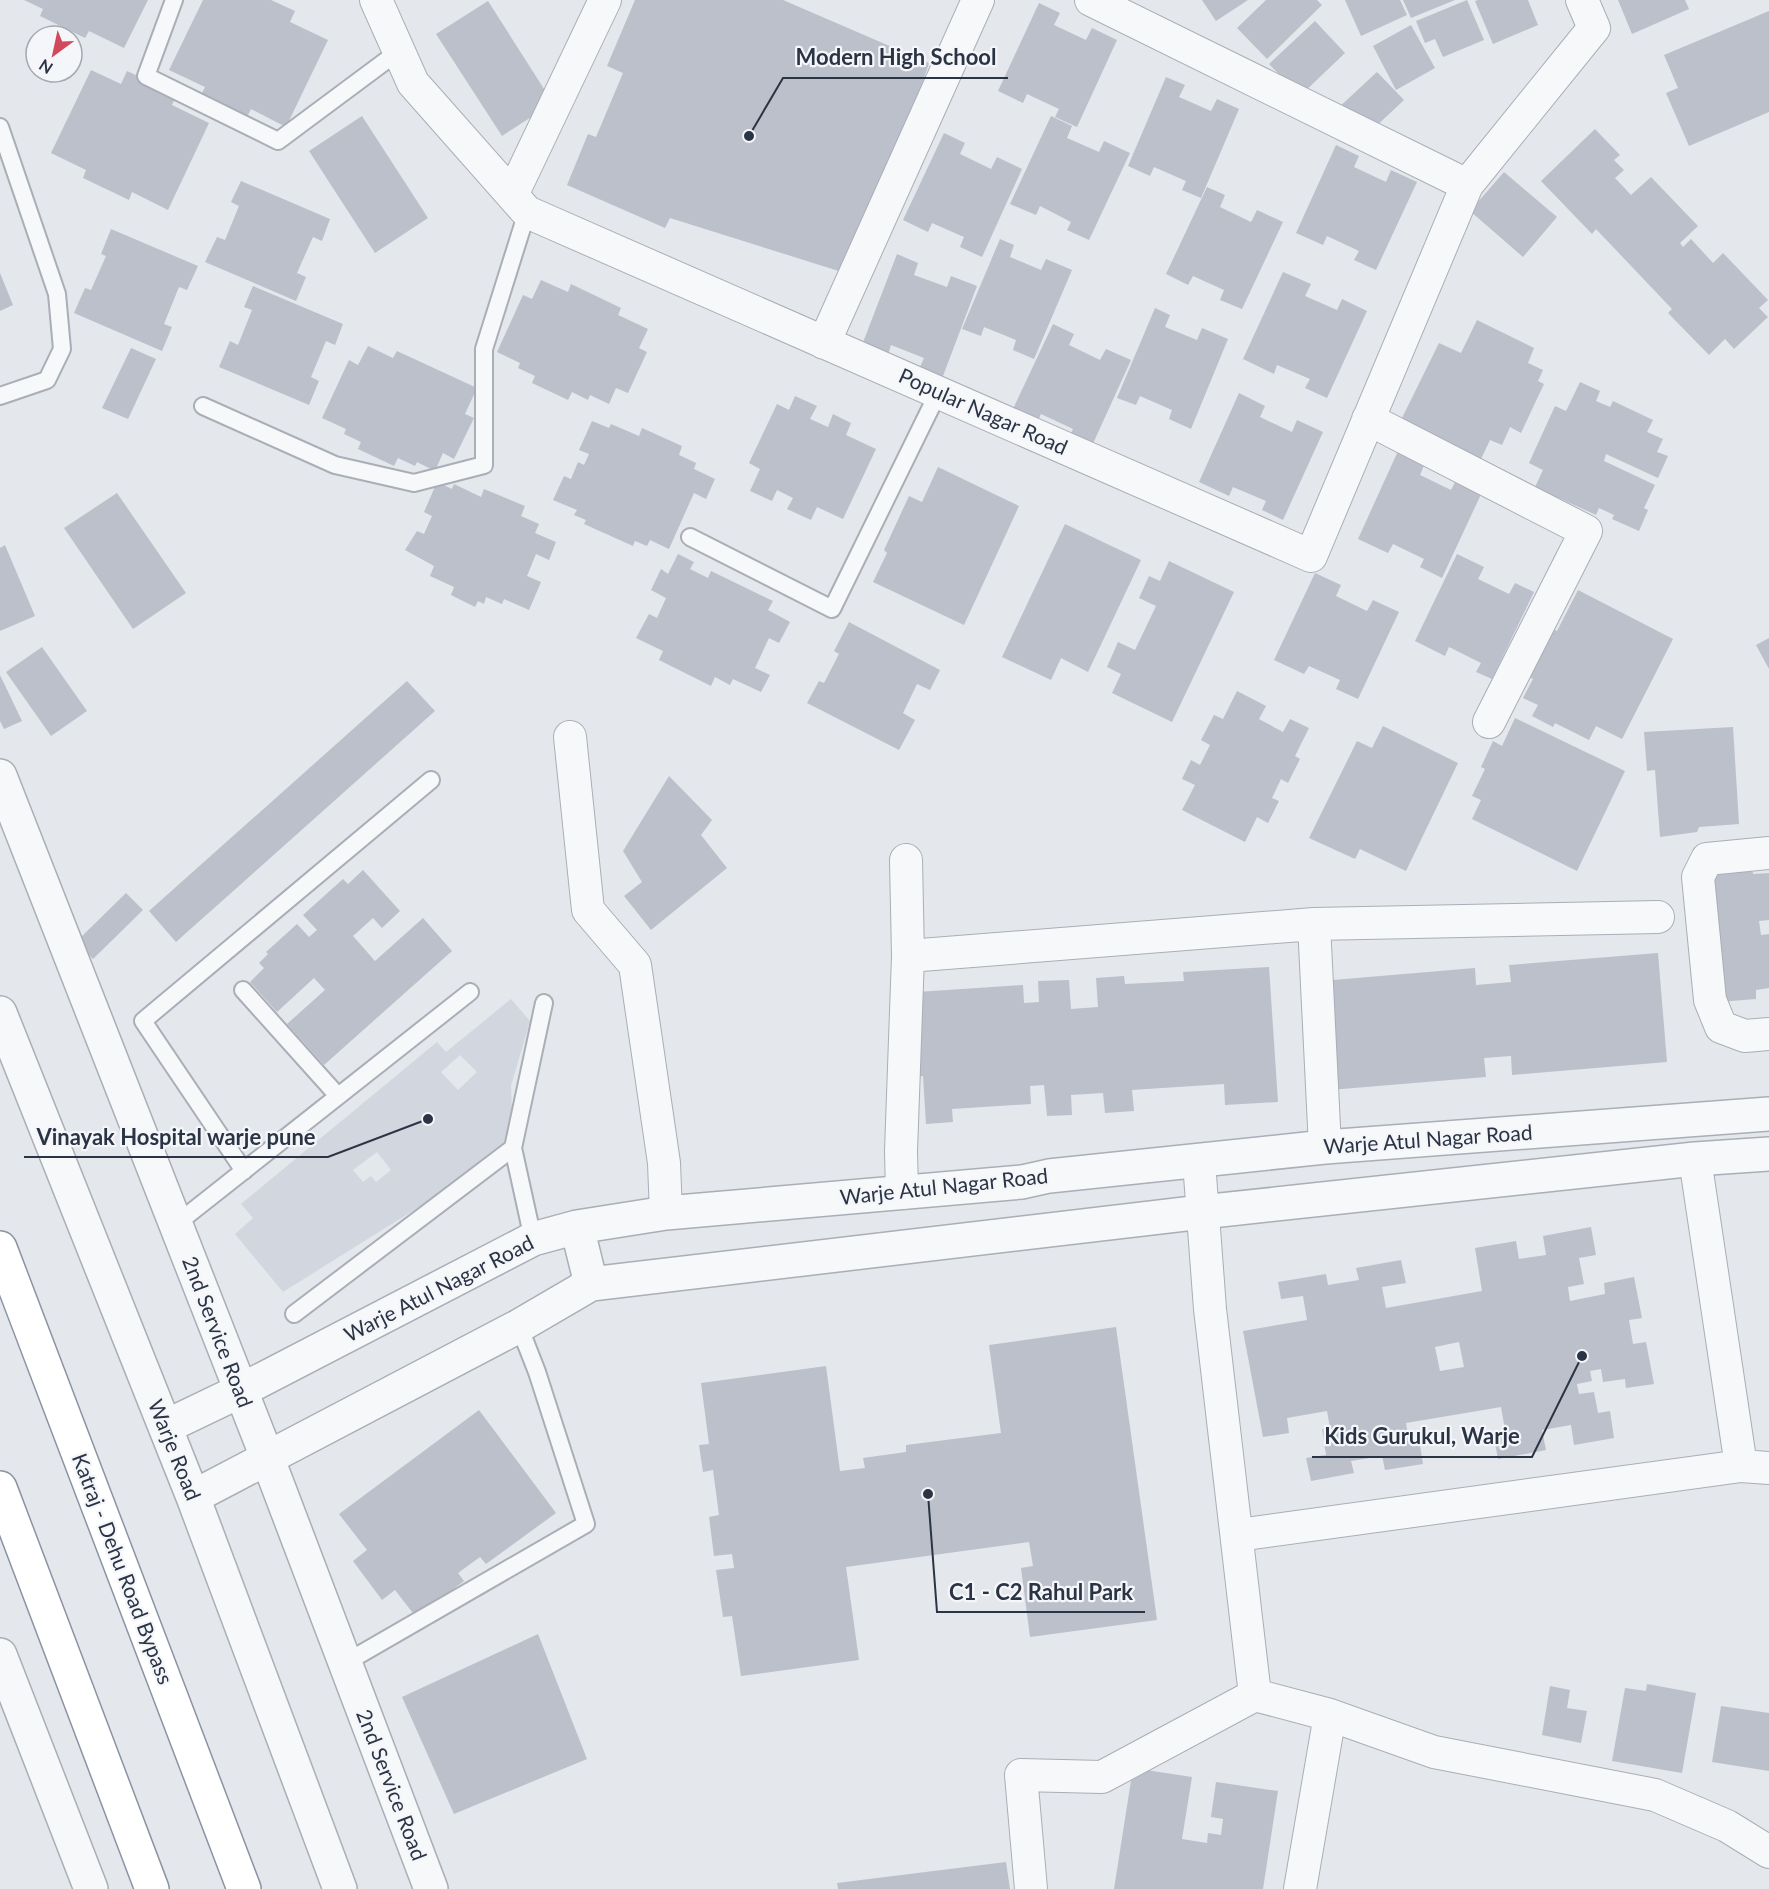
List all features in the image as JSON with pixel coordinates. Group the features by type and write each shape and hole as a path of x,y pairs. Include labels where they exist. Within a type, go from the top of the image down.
{"highway":[{"name":"Katraj - Dehu Road Bypass","path":"0,1248 244,1889"},
{"path":"0,1488 152,1889"}],"street":[{"name":"Popular Nagar Road","path":"376,0 413,84 520,203 824,343 1311,556 1467,185 1594,28 1582,0"},
{"path":"520,203 604,0"},
{"path":"824,343 978,0"},
{"path":"1091,0 1467,185"},
{"path":"1368,419 1586,531 1490,722"},
{"path":"570,737 588,910 635,965 664,1162 666,1213"},
{"name":"2nd Service Road","path":"0,776 267,1457 431,1889"},
{"path":"1769,852 1707,859 1698,877 1710,1000 1721,1027 1745,1036 1769,1034"},
{"path":"902,1193 908,956 906,860"},
{"path":"908,956 1314,924 1658,917"},
{"path":"1314,924 1325,1147"},
{"name":"Warje Road","path":"0,1013 193,1497 340,1889"},
{"name":"Warje Atul Nagar Road","path":"165,1426 240,1391 533,1239 577,1227 666,1213 902,1193 1325,1147 1769,1114"},
{"name":"Warje Atul Nagar Road","path":"193,1497 519,1326 591,1284 1202,1212 1695,1159 1769,1154"},
{"path":"1238,1536 1755,1467 1695,1159"},
{"path":"1199,1162 1210,1309 1255,1695"},
{"path":"577,1227 591,1284"},
{"path":"0,1655 91,1889"},
{"path":"1031,1889 1021,1775 1102,1777 1255,1695 1330,1714 1434,1752 1655,1795 1727,1826 1769,1852"},
{"path":"1300,1889 1330,1714"}],"lane":[{"path":"174,0 147,76 278,141 399,51"},
{"path":"0,127 57,294 62,349 47,380 0,396"},
{"path":"203,406 335,465 414,483 484,465 484,349 520,203"},
{"path":"690,537 832,609 938,393"},
{"path":"244,1171 143,1021 431,780"},
{"path":"243,990 338,1096"},
{"path":"175,1225 470,992"},
{"path":"533,1239 513,1148 544,1003"},
{"path":"294,1314 513,1148"},
{"path":"345,1664 586,1524 537,1372 519,1326"}],"shaded area":[{"path":"511,999 530,1021 511,1086 513,1148 283,1292 235,1234 253,1218 241,1204 437,1042 446,1052","holes":["460,1055 477,1072 458,1090 441,1072","377,1152 391,1170 376,1182 371,1176 363,1182 353,1170"]}],"building":[{"path":"24,0 148,0 124,48 89,31 85,38 84,24 56,24 40,16 43,9"},
{"path":"203,0 271,0 295,11 290,22 328,40 286,127 251,109 247,117 201,95 205,87 169,70"},
{"path":"635,0 783,0 929,63 917,99 845,273 670,218 665,228 567,185 588,134 596,137 623,73 607,66"},
{"path":"1202,0 1248,0 1216,21"},
{"path":"1266,0 1317,0 1322,5 1267,59 1237,28"},
{"path":"1345,0 1400,0 1407,15 1361,36"},
{"path":"1403,0 1455,0 1411,18"},
{"path":"1467,0 1484,40 1443,57 1435,39 1425,43 1416,21"},
{"path":"1528,0 1538,25 1493,44 1475,1"},
{"path":"1618,0 1685,0 1689,9 1632,34"},
{"path":"488,1 553,103 502,136 436,34"},
{"path":"1039,3 1060,13 1054,25 1086,40 1092,28 1117,40 1077,127 1055,117 1059,109 1027,94 1023,103 998,91"},
{"path":"1769,11 1769,112 1689,146 1666,93 1678,88 1664,55"},
{"path":"1315,21 1345,53 1300,96 1269,64"},
{"path":"1411,25 1435,68 1396,90 1373,46"},
{"path":"91,70 121,84 127,71 177,94 172,105 209,123 168,210 132,192 129,200 83,178 86,170 51,153"},
{"path":"1377,72 1404,100 1371,131 1336,110"},
{"path":"1166,77 1185,85 1179,97 1211,111 1217,99 1239,109 1201,198 1182,190 1186,181 1154,167 1150,176 1128,166"},
{"path":"362,116 428,218 375,253 309,151"},
{"path":"1051,116 1072,126 1067,138 1099,152 1104,141 1130,153 1089,240 1067,230 1071,222 1040,206 1036,215 1010,204"},
{"path":"1595,129 1620,155 1614,160 1624,170 1615,178 1631,195 1651,177 1698,226 1680,243 1683,247 1691,239 1713,263 1723,253 1768,300 1759,308 1768,317 1734,349 1725,339 1709,355 1668,313 1672,309 1596,229 1592,234 1541,181"},
{"path":"944,133 965,143 960,154 991,169 997,157 1022,169 982,257 960,247 964,237 932,223 928,232 903,220"},
{"path":"1336,145 1359,156 1354,167 1386,182 1391,170 1417,182 1376,270 1354,260 1359,251 1327,236 1323,245 1296,233"},
{"path":"1504,172 1557,217 1523,257 1470,211"},
{"path":"241,181 330,219 322,241 313,237 297,273 306,277 296,301 205,262 217,237 225,240 239,206 231,202"},
{"path":"1207,187 1225,195 1220,207 1251,222 1257,210 1283,222 1242,309 1220,300 1224,290 1193,276 1188,285 1166,274"},
{"path":"111,229 198,266 187,290 179,287 164,324 172,327 162,351 74,313 85,288 91,290 106,256 101,254"},
{"path":"1000,239 1014,245 1010,257 1041,270 1046,259 1072,270 1034,359 1013,350 1016,340 984,327 981,336 962,329"},
{"path":"897,254 918,263 914,275 947,287 951,276 977,286 943,376 920,367 924,358 891,345 888,355 862,345"},
{"path":"1283,272 1311,284 1305,296 1337,310 1342,299 1367,311 1327,398 1305,388 1310,379 1277,365 1274,374 1243,359"},
{"path":"0,273 13,305 0,311"},
{"path":"541,280 568,292 571,284 621,308 618,315 648,329 639,348 647,352 628,393 616,388 609,404 590,395 588,400 572,392 568,400 532,383 535,376 518,368 520,363 497,352 523,295 532,299"},
{"path":"253,286 343,324 335,345 326,341 311,377 319,381 309,405 219,367 230,341 238,345 252,310 244,307"},
{"path":"1155,308 1170,315 1165,327 1197,340 1202,328 1228,339 1191,429 1169,419 1172,410 1140,396 1136,405 1117,398"},
{"path":"1477,320 1534,348 1528,363 1543,370 1538,381 1544,384 1521,433 1510,427 1502,445 1490,440 1481,459 1401,420 1439,343 1461,353"},
{"path":"1053,324 1074,334 1069,345 1100,360 1106,349 1131,360 1091,448 1069,438 1073,429 1041,414 1037,423 1012,411"},
{"path":"368,346 393,358 397,351 477,388 465,414 474,418 454,459 443,453 435,471 417,462 415,466 398,458 394,466 358,449 361,442 344,434 346,429 322,418 349,360 358,365"},
{"path":"131,348 156,359 128,419 102,408"},
{"path":"1580,382 1600,391 1596,401 1610,407 1613,401 1653,420 1647,432 1663,439 1657,452 1668,456 1658,478 1606,454 1604,461 1655,485 1644,508 1648,510 1639,531 1612,519 1614,515 1599,508 1596,515 1535,487 1543,470 1529,463 1555,406 1566,411"},
{"path":"1239,393 1265,406 1260,417 1292,432 1297,420 1323,432 1283,520 1262,510 1266,501 1233,487 1229,496 1199,482"},
{"path":"795,396 817,406 810,419 828,427 833,414 851,423 846,435 876,449 843,519 817,507 811,520 787,509 793,498 777,490 772,501 750,491 760,469 749,463 777,404 789,410"},
{"path":"592,421 609,428 611,424 639,436 642,428 682,446 679,455 696,463 694,469 715,479 706,499 694,493 669,549 650,540 647,546 635,541 633,546 584,524 586,520 574,515 577,510 553,500 564,476 571,479 578,462 584,465 589,454 579,450"},
{"path":"1398,451 1425,463 1420,475 1451,490 1457,478 1483,490 1442,578 1420,567 1424,559 1393,544 1388,553 1358,539"},
{"path":"938,467 1019,506 964,625 873,582 887,553 884,550 909,496 922,502"},
{"path":"437,482 452,489 454,484 481,497 484,489 525,506 521,516 539,524 535,533 556,542 549,560 536,554 527,576 541,582 529,610 504,599 502,604 486,597 484,604 478,601 475,607 451,595 454,587 430,576 434,566 405,550 417,531 424,534 432,516 424,512"},
{"path":"117,493 186,593 133,629 64,528"},
{"path":"1065,524 1141,560 1088,672 1061,658 1051,680 1002,657"},
{"path":"5,545 35,616 0,631 0,548"},
{"path":"678,554 694,562 690,569 708,578 711,571 773,601 768,610 790,622 779,643 769,638 755,668 770,675 761,692 733,679 730,685 715,677 711,686 659,660 663,651 636,638 649,614 657,618 666,598 651,590 661,569 668,574"},
{"path":"1457,554 1484,567 1478,579 1509,594 1515,583 1534,592 1492,679 1476,672 1481,663 1449,647 1445,656 1415,641"},
{"path":"1169,561 1234,592 1172,722 1112,693 1121,674 1107,667 1118,642 1135,650 1156,606 1139,598 1149,576 1160,581"},
{"path":"1315,573 1341,585 1336,596 1367,611 1373,600 1399,612 1358,699 1336,689 1340,680 1309,666 1304,674 1274,660"},
{"path":"1578,590 1673,639 1622,739 1596,726 1589,740 1555,723 1553,727 1532,716 1538,705 1523,698 1533,679 1524,674 1548,627 1557,631"},
{"path":"849,622 940,670 930,690 917,684 903,713 915,720 899,750 807,703 819,681 824,683 839,654 834,651"},
{"path":"1769,638 1769,669 1756,645"},
{"path":"42,647 87,711 51,736 6,672"},
{"path":"0,675 22,721 4,729 0,721"},
{"path":"407,681 435,711 176,942 149,911"},
{"path":"1237,691 1266,706 1259,719 1283,732 1290,719 1309,728 1295,756 1300,759 1288,783 1281,779 1272,798 1279,801 1268,823 1257,817 1245,842 1182,810 1195,785 1182,779 1191,760 1200,765 1210,745 1201,740 1214,715 1223,719"},
{"path":"1515,718 1625,771 1577,871 1472,819 1481,800 1472,796 1485,769 1481,767 1493,741 1502,746"},
{"path":"1383,726 1458,763 1406,871 1360,849 1355,859 1309,838 1357,741 1372,748"},
{"path":"1733,727 1739,824 1699,827 1697,832 1660,837 1655,770 1647,771 1644,732"},
{"path":"669,776 712,820 701,835 727,868 651,930 624,896 642,882 623,851"},
{"path":"1752,867 1753,874 1769,873 1769,920 1759,921 1761,935 1769,934 1769,988 1756,990 1756,999 1719,1002 1706,871"},
{"path":"363,870 400,911 382,928 373,918 353,936 375,961 423,918 452,951 324,1065 287,1024 325,990 314,978 277,1012 250,982 264,968 259,963 268,954 266,952 297,924 309,937 317,930 303,915 343,879 348,884"},
{"path":"126,893 143,910 93,959 76,942"},
{"path":"1658,953 1667,1062 1512,1075 1511,1056 1484,1058 1486,1077 1330,1090 1321,981 1475,968 1476,985 1511,982 1509,965"},
{"path":"1269,967 1278,1102 1225,1105 1224,1084 1132,1090 1134,1111 1105,1113 1103,1093 1071,1095 1072,1115 1047,1116 1044,1085 1030,1086 1031,1104 952,1109 953,1122 926,1124 923,1076 913,1077 917,992 1023,985 1024,1003 1039,1002 1038,981 1069,980 1071,1009 1098,1007 1096,978 1124,976 1125,984 1184,981 1183,972"},
{"path":"1591,1227 1596,1255 1579,1258 1584,1284 1568,1287 1570,1301 1605,1294 1604,1283 1634,1277 1642,1318 1629,1320 1633,1344 1646,1342 1654,1384 1626,1388 1625,1379 1603,1382 1601,1369 1590,1371 1592,1381 1577,1384 1579,1394 1594,1392 1598,1413 1610,1411 1614,1438 1574,1445 1571,1425 1542,1430 1546,1450 1498,1459 1493,1432 1505,1430 1501,1407 1406,1423 1409,1441 1419,1439 1423,1464 1385,1470 1382,1456 1351,1461 1354,1473 1311,1481 1306,1458 1326,1455 1322,1429 1330,1428 1327,1411 1287,1418 1289,1433 1263,1437 1243,1331 1307,1320 1303,1296 1281,1299 1278,1282 1326,1274 1328,1285 1359,1280 1356,1268 1401,1260 1406,1283 1382,1287 1386,1308 1482,1291 1475,1248 1516,1241 1519,1259 1546,1255 1543,1236","holes":["1459,1342 1464,1367 1440,1371 1435,1347"]},
{"path":"1116,1327 1157,1620 1030,1637 1021,1568 1033,1566 1029,1542 846,1567 859,1660 741,1676 732,1616 723,1617 716,1570 734,1568 732,1554 714,1556 709,1517 719,1515 713,1470 703,1472 699,1445 709,1444 701,1383 826,1366 840,1471 865,1468 863,1458 906,1452 906,1445 1001,1433 989,1345"},
{"path":"479,1410 556,1513 486,1564 480,1557 458,1573 464,1581 416,1617 395,1590 382,1600 353,1561 367,1550 339,1514"},
{"path":"538,1634 587,1759 454,1814 402,1697"},
{"path":"1647,1684 1696,1693 1682,1773 1612,1761 1625,1688 1646,1691"},
{"path":"1550,1686 1570,1690 1567,1708 1587,1711 1581,1743 1542,1735"},
{"path":"1721,1706 1769,1713 1769,1771 1712,1762"},
{"path":"1133,1768 1192,1777 1182,1839 1207,1843 1208,1833 1221,1835 1223,1819 1211,1817 1216,1782 1278,1791 1263,1889 1114,1889"},
{"path":"1006,1862 1010,1889 838,1889 837,1883"}],"place":[{"name":"Modern High School","path":"749,136"},
{"name":"Vinayak Hospital warje pune","path":"428,1119"},
{"name":"Kids Gurukul, Warje","path":"1582,1356"},
{"name":"C1 - C2 Rahul Park","path":"928,1494"}]}
